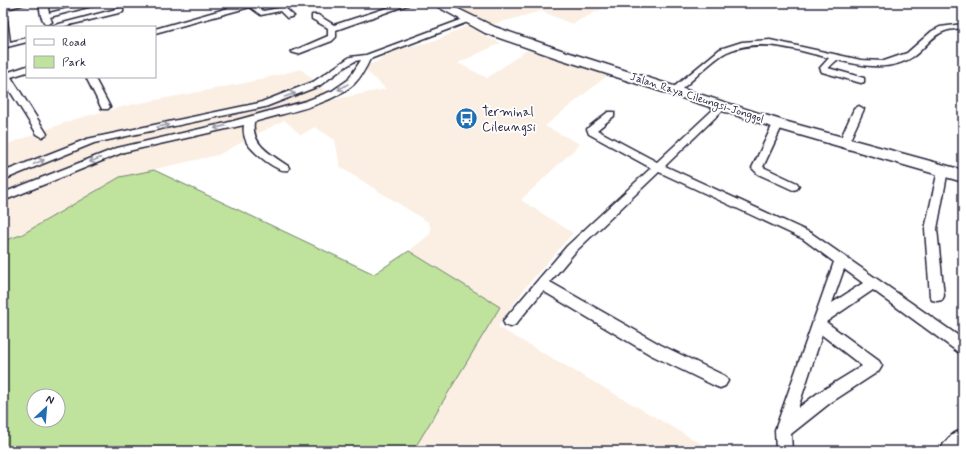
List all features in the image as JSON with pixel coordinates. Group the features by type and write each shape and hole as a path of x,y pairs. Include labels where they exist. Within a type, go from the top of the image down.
{"main road":[{"name":"Jalan Raya Cileungsi-Jonggol","path":"437,3 469,20 512,38 778,124 963,176"}],"street":[{"path":"3,8 26,3"},
{"path":"43,3 45,16 50,26"},
{"path":"45,16 99,3"},
{"path":"332,28 409,3"},
{"path":"156,31 254,4 261,13 281,9 290,16"},
{"path":"55,26 120,10"},
{"path":"315,17 332,28"},
{"path":"3,20 5,45 26,40"},
{"path":"3,176 90,141 262,105 316,84 353,59 367,57 469,20"},
{"path":"674,91 723,51 742,44 770,42 874,65 895,62 920,48 935,33 944,29 959,27 963,30"},
{"path":"295,52 329,39 332,37 332,28"},
{"path":"3,197 121,150 249,120 309,103 334,92 351,82 358,74 367,57"},
{"path":"835,57 824,68 825,70 861,80"},
{"path":"26,69 5,76 42,134"},
{"path":"90,78 105,107"},
{"path":"510,321 571,249 722,106"},
{"path":"844,142 859,109"},
{"path":"611,114 592,129 593,132 658,167 807,236 963,347"},
{"path":"249,120 247,130 249,138 254,146 284,168"},
{"path":"778,124 757,168 762,172 793,186"},
{"path":"937,296 931,228 943,170"},
{"path":"784,451 784,430 819,321 841,260"},
{"path":"819,321 874,283"},
{"path":"542,284 656,350 720,381"},
{"path":"784,430 824,398 839,390 874,366 819,321"},
{"path":"948,451 963,437"}],"shaded area":[{"path":"443,3 614,3 572,24 541,11 491,25 479,33 501,43 458,63 487,78 527,50 608,75 545,126 580,144 521,200 573,233 525,288 498,327 714,451 413,451 500,307 409,251 430,234 431,228 428,222 340,167 335,140 315,127 301,135 284,120 218,155 120,177 21,235 3,241 3,146 75,119 125,106 250,82 301,69 335,99 386,89 363,68 380,60 386,53 440,39 477,21"}],"green space":[{"path":"154,170 374,274 409,251 500,307 413,451 3,451 3,241 21,235 120,177"}],"place":[{"name":"Terminal Cileungsi","path":"467,119"}]}
